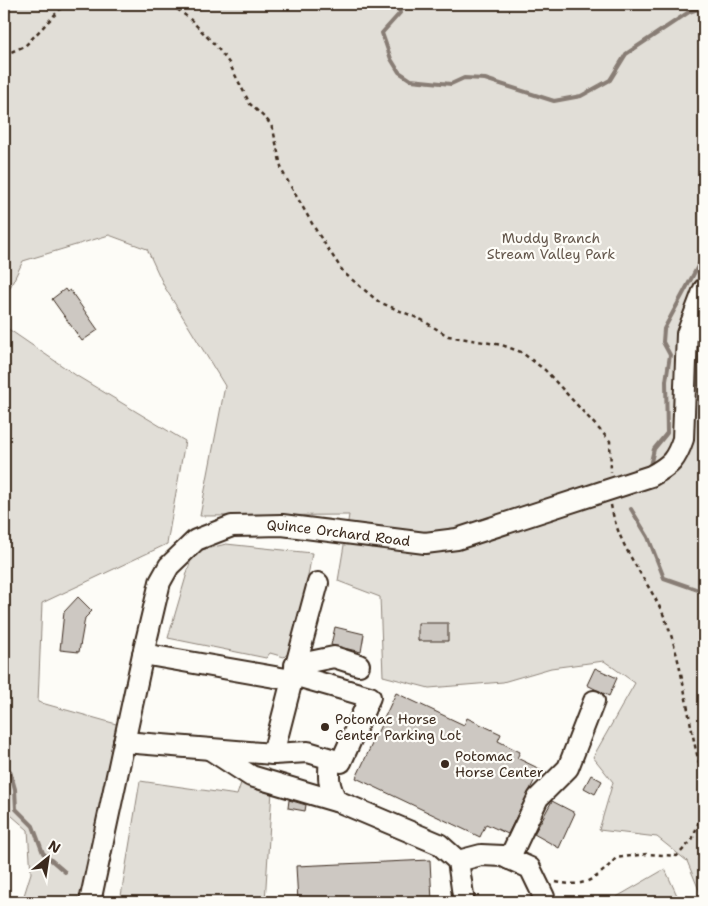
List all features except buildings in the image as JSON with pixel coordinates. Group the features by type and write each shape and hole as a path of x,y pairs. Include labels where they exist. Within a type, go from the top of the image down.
{"street":[{"name":"Quince Orchard Road","path":"90,902 143,654 160,582 169,566 196,540 232,526 282,526 433,542 457,539 651,476 670,466 679,454 684,438 687,334 704,289"},
{"path":"273,754 318,583"},
{"path":"124,742 273,754 308,752 341,762 370,697 294,674 143,654"},
{"path":"294,674 334,657 359,665"},
{"path":"509,858 538,798 568,768 594,701"},
{"path":"209,749 251,776 337,801 439,844 458,861 464,902"},
{"path":"330,759 329,788 337,801"},
{"path":"458,861 481,854 503,856 530,868 544,897 544,902"}],"path":[{"path":"4,55 24,46 65,4"},
{"path":"171,4 190,19 216,46 233,71 250,104 268,121 273,129 282,171 316,232 344,273 379,302 422,320 436,330 455,338 502,345 521,352 545,370 610,441 611,506 622,544 658,605 670,633 704,781"},
{"path":"530,868 548,880 574,886 599,877 616,858 647,854 677,856 692,840 704,808"}],"green space":[{"name":"Muddy Branch Stream Valley Park","path":"4,4 704,4 704,902 687,861 657,837 599,830 613,782 593,757 635,683 604,661 551,668 503,682 429,688 383,676 380,597 338,581 349,515 200,516 225,386 164,286 147,249 109,235 23,261 4,300"},
{"path":"4,326 77,376 185,441 167,544 42,603 38,702 127,727 90,902 22,902 31,873 28,830 4,809"},
{"path":"226,544 312,553 296,646 284,657 270,653 266,658 168,638 192,556 202,550"},
{"path":"140,781 237,795 241,783 272,790 265,902 120,902"},
{"path":"665,869 680,902 608,902"}],"waterway":[{"path":"397,4 400,13 382,33 391,59 399,72 411,80 451,84 464,78 485,79 554,101 581,96 610,80 626,54 689,12 704,7"},
{"path":"650,466 654,449 667,433 666,381 670,355 663,342 664,329 704,255"},
{"path":"631,509 648,537 664,578 704,592"},
{"path":"4,766 10,771 15,789 16,809 33,826 43,853 65,872"}],"place":[{"name":"Potomac Horse Center Parking Lot","path":"325,727"},
{"name":"Potomac Horse Center","path":"445,764"}]}
